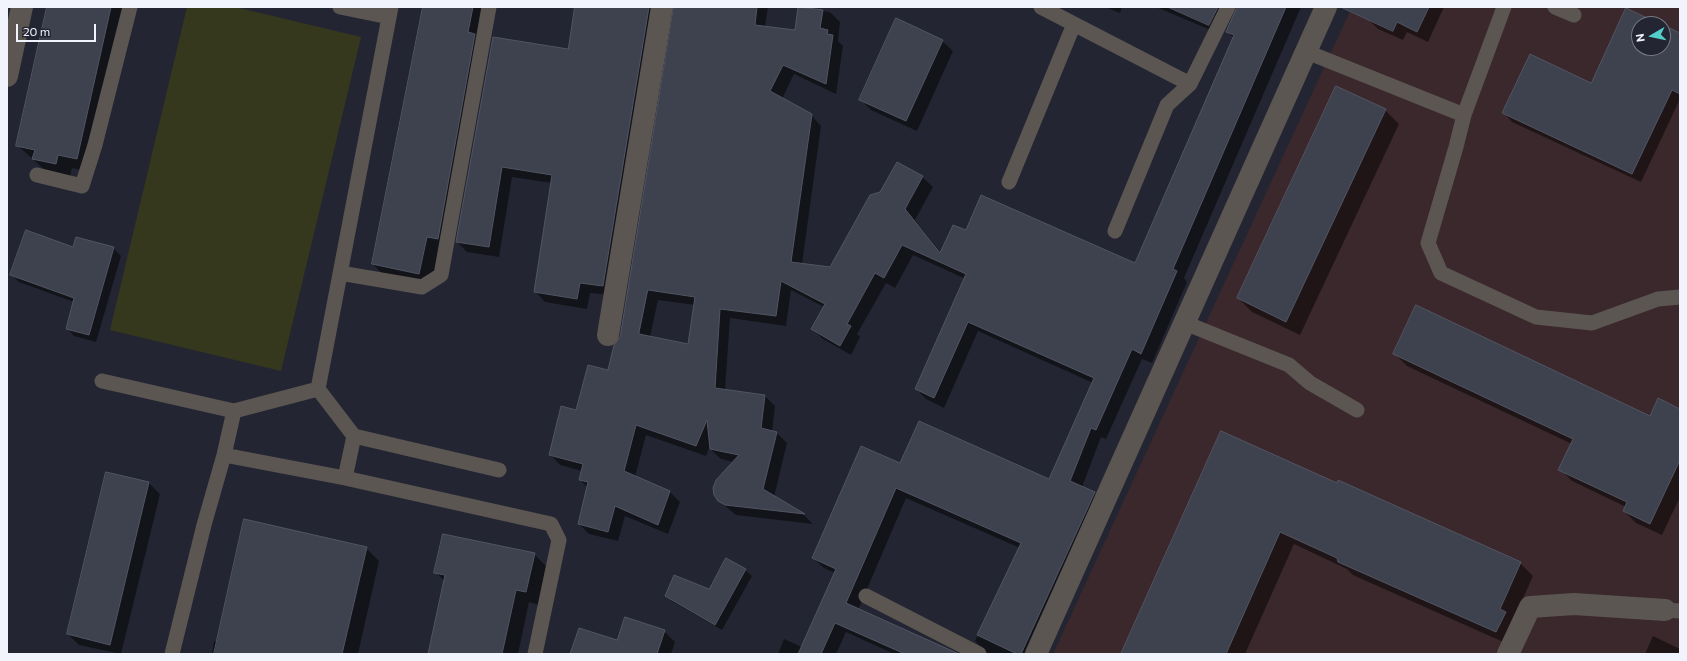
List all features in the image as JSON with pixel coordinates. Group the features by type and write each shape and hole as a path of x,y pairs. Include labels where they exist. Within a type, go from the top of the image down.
{"street":[{"path":"7,76 22,7"},
{"path":"608,336 662,7"},
{"path":"1036,654 1326,7"},
{"path":"1508,654 1530,607 1574,604 1673,610"}],"lane":[{"path":"37,175 82,186 95,145 130,7"},
{"path":"340,7 390,12 318,389 354,436 499,470"},
{"path":"340,273 422,287 441,275 490,7"},
{"path":"1041,7 1190,84"},
{"path":"1115,231 1167,105 1190,84 1228,7"},
{"path":"1504,7 1464,115 1456,148 1428,243 1441,273 1536,317 1592,323 1658,299 1680,297"},
{"path":"1555,7 1574,15"},
{"path":"1009,182 1074,24"},
{"path":"1307,52 1464,115"},
{"path":"1185,323 1289,364 1310,383 1358,410"},
{"path":"102,381 234,411 318,389"},
{"path":"172,654 234,411"},
{"path":"345,478 354,436"},
{"path":"224,455 345,478 552,524 559,540 535,654"},
{"path":"866,596 979,654"}],"shaded area":[{"path":"1352,7 1680,7 1680,654 1053,654"}],"green space":[{"path":"187,7 235,7 361,37 281,371 110,330"}],"building":[{"path":"47,7 111,7 77,159 58,155 56,164 32,159 35,150 16,146"},
{"path":"423,7 473,7 468,32 475,34 438,239 427,237 419,274 372,264"},
{"path":"575,7 649,7 603,286 580,283 577,299 534,292 552,175 502,167 489,247 456,242 493,37 568,49"},
{"path":"674,7 757,7 755,25 795,30 798,7 823,10 820,28 828,30 827,34 833,35 826,84 783,65 770,91 812,114 791,262 830,267 870,195 880,192 897,162 923,176 905,209 940,253 953,225 966,230 981,195 1135,263 1234,35 1226,32 1237,7 1286,7 1173,269 1177,271 1141,354 1132,349 1096,430 1091,428 1070,481 1095,492 1021,654 1017,654 977,635 1021,543 896,488 846,603 959,654 905,654 835,623 821,654 798,654 836,569 812,558 861,446 900,463 919,421 1049,479 1094,378 968,322 934,398 915,389 966,274 902,245 884,278 875,273 847,324 851,326 840,346 811,329 825,304 781,281 776,316 720,309 715,388 765,395 761,428 777,432 763,489 805,514 725,505 718,501 714,495 713,488 716,480 739,455 710,449 707,420 696,446 636,425 624,471 670,491 658,525 615,506 608,532 578,524 588,482 579,480 583,464 549,455 561,406 576,410 588,365 608,370 614,345 620,337","holes":["648,290 695,297 688,344 639,334"]},
{"path":"1168,7 1218,7 1209,25"},
{"path":"1341,7 1429,7 1417,32 1397,22 1393,31"},
{"path":"1626,8 1643,16 1631,16 1631,56 1671,56 1671,29 1680,33 1680,94 1672,90 1632,174 1502,113 1530,54 1591,83"},
{"path":"896,18 943,40 906,121 859,100"},
{"path":"1336,86 1386,109 1286,322 1237,298"},
{"path":"26,230 73,247 76,237 114,247 89,335 66,329 74,298 10,275"},
{"path":"1416,305 1650,416 1658,398 1680,409 1680,460 1650,524 1623,511 1627,502 1558,470 1573,439 1393,354"},
{"path":"1221,431 1337,483 1338,480 1521,562 1500,609 1506,612 1496,632 1338,562 1337,558 1280,532 1226,654 1121,654"},
{"path":"106,472 149,482 110,645 67,634"},
{"path":"244,519 367,547 342,654 214,654"},
{"path":"443,534 535,553 526,592 516,590 502,654 428,654 445,575 434,573"},
{"path":"726,558 746,569 715,625 665,596 674,575 709,589"},
{"path":"625,617 665,630 657,654 570,654 579,628 617,640"}]}
